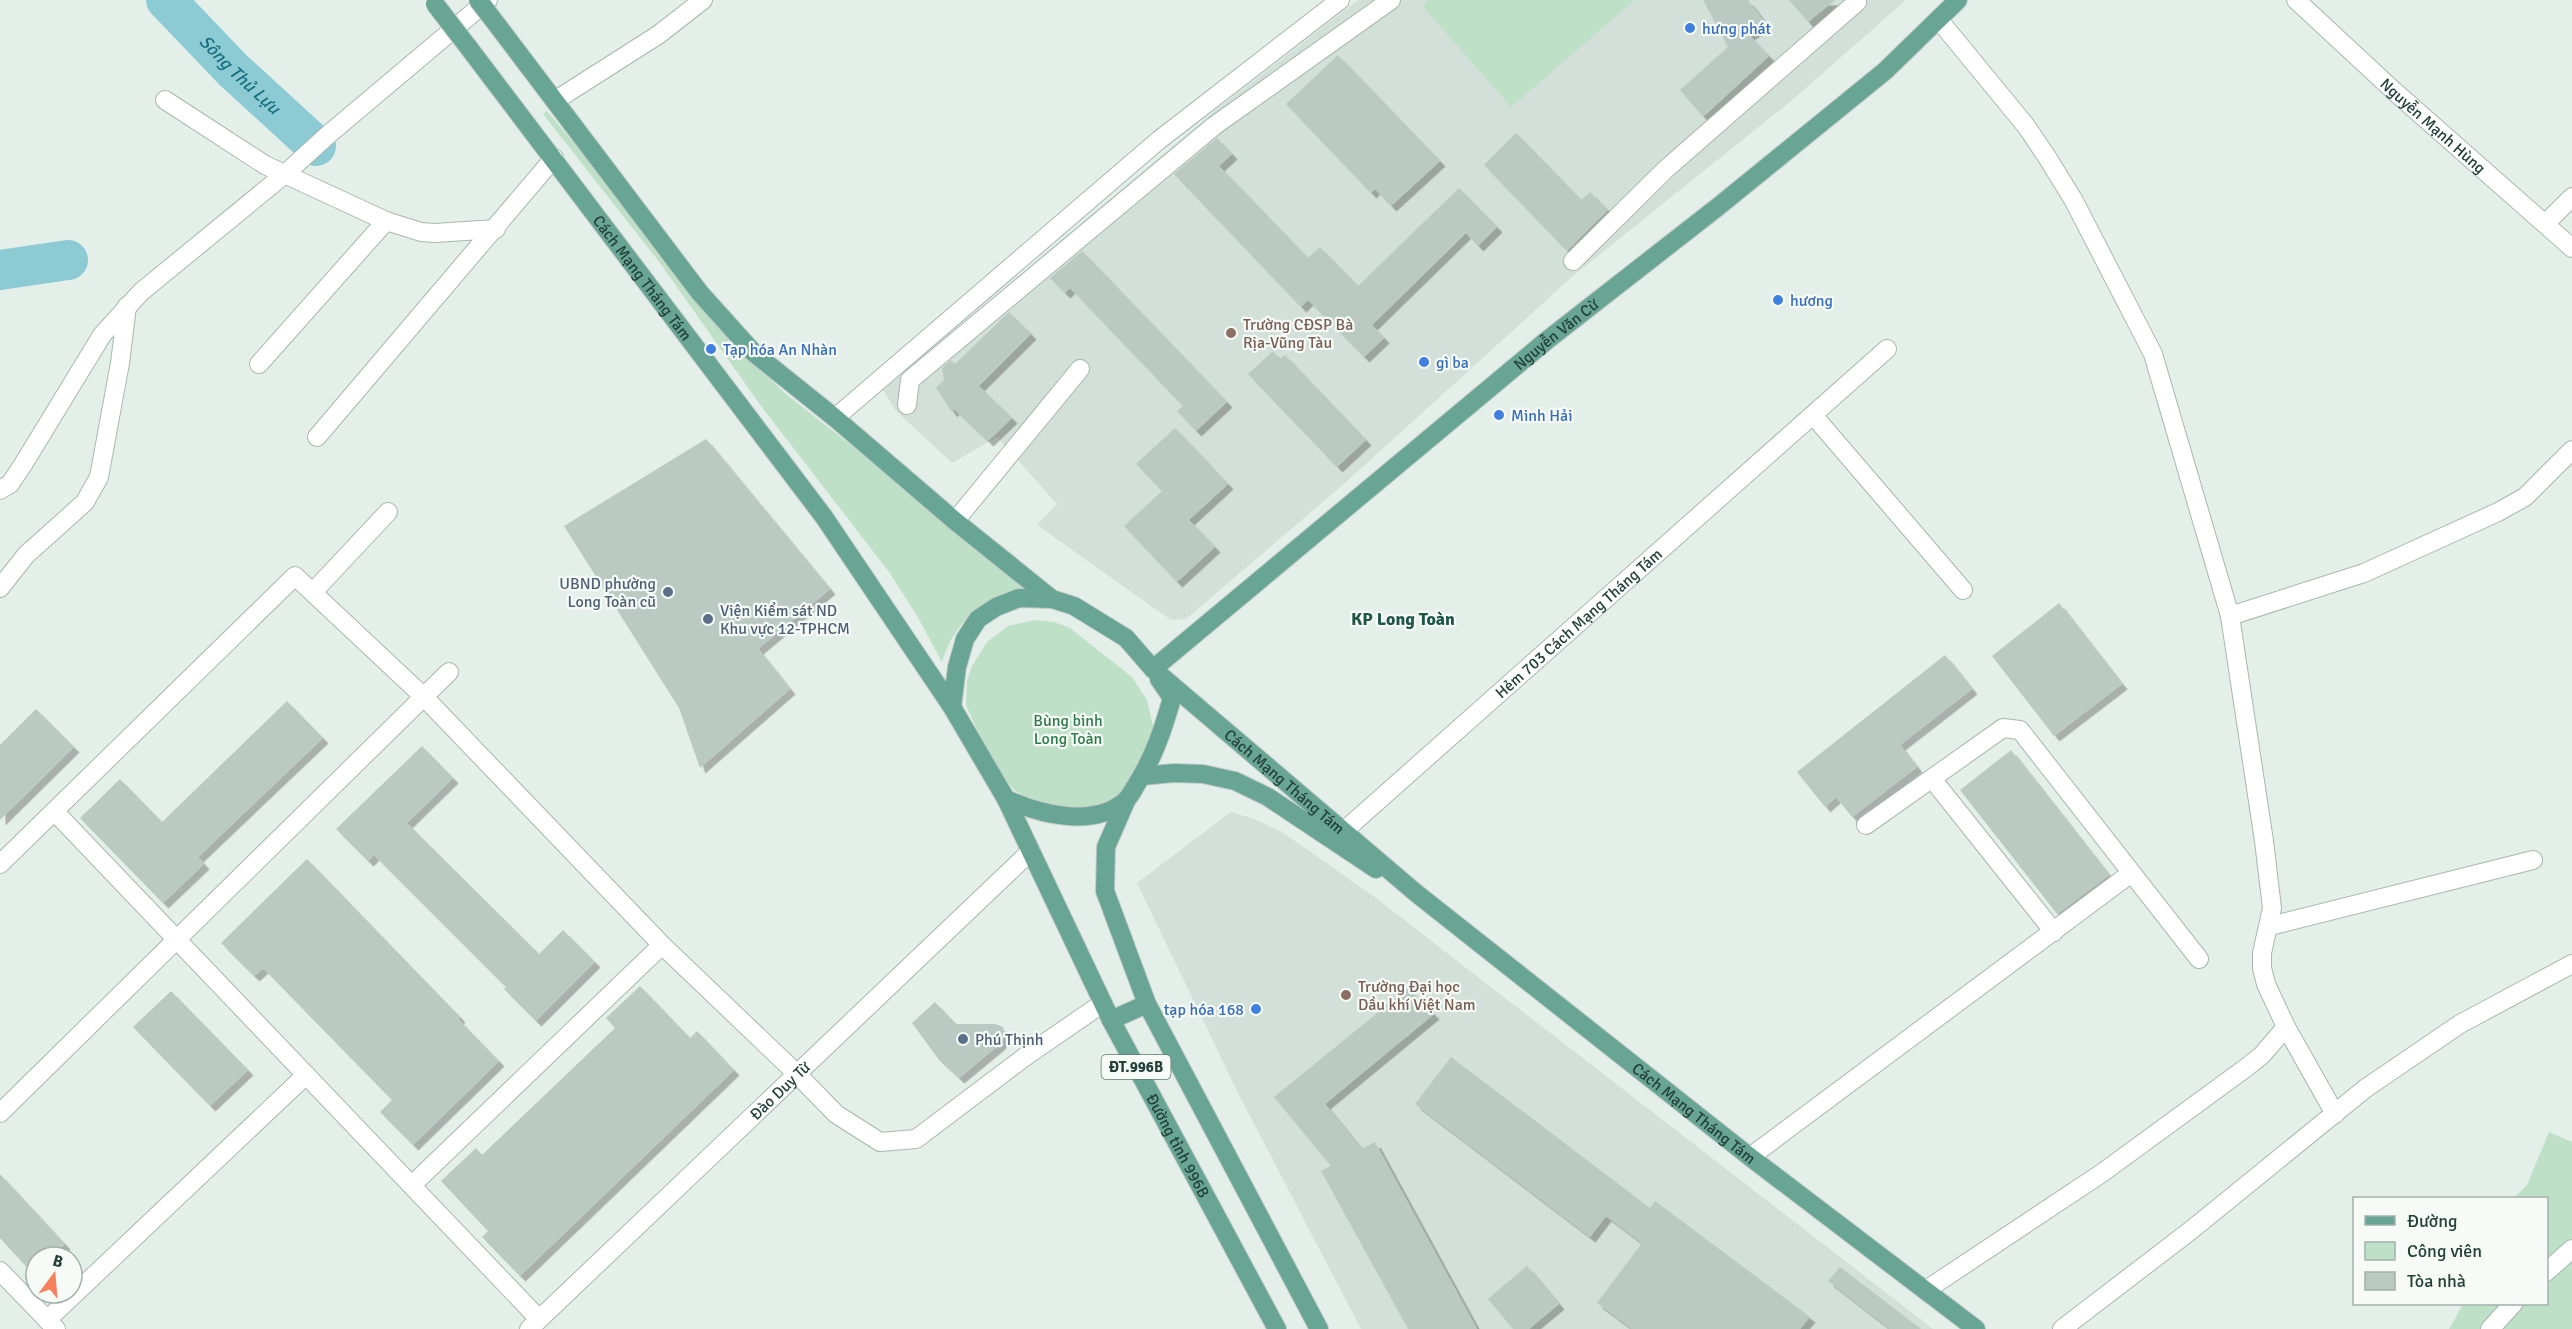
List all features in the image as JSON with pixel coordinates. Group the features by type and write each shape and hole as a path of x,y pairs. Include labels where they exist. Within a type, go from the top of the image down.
{"main road":[{"path":"478,0 700,293 753,352 835,418 955,521 1052,598 1074,606 1126,638 1153,669 1172,698 1154,754 1126,801 1108,811 1087,816 1058,815 1032,810 1006,799 952,707 957,667 965,639 978,619 996,607 1018,598 1052,598"},
{"name":"Nguyễn Văn Cừ","path":"1153,669 1546,341 1710,213 1885,70 1958,0"},
{"name":"Cách Mạng Tháng Tám","path":"434,2 824,517 952,707"},
{"name":"Cách Mạng Tháng Tám","path":"1153,669 1345,830 1416,893 1750,1156 1976,1329"},
{"name":"Cách Mạng Tháng Tám","path":"1142,776 1203,774 1235,781 1268,797 1346,850 1416,893"},
{"name":"Đường tỉnh 996B","path":"1006,799 1107,1012 1277,1329"},
{"name":"ĐT.996B","path":"1126,801 1106,847 1105,891 1147,1004 1319,1329"},
{"path":"1107,1012 1147,1004"}],"street":[{"path":"0,490 9,484 24,463 102,335 127,306 488,0"},
{"path":"556,100 658,35 703,0"},
{"path":"835,418 1159,140 1340,0"},
{"path":"907,405 910,380 1151,177 1214,126 1390,0"},
{"path":"1573,261 1666,169 1857,2 1856,0"},
{"name":"Nguyễn Mạnh Hùng","path":"2296,0 2394,91 2572,249"},
{"path":"1939,20 2047,156 2074,201 2153,354 2230,616 2272,909 2270,926 2262,953 2262,968 2266,984 2286,1027 2335,1114"},
{"path":"165,100 265,165 386,221 428,232 496,229"},
{"path":"317,437 554,158"},
{"path":"2545,224 2572,197"},
{"path":"260,364 386,221"},
{"path":"0,588 26,555 85,502 99,477 120,363 127,306"},
{"name":"Hẻm 703 Cách Mạng Tháng Tám","path":"1345,830 1887,349"},
{"path":"955,521 1080,369"},
{"path":"1813,415 1963,590"},
{"path":"2230,616 2364,573 2498,512 2524,497 2572,450"},
{"path":"313,592 388,512"},
{"path":"0,864 295,576 424,698 662,945 836,1114 880,1142 916,1139 1026,1056 1107,1012"},
{"path":"0,1113 449,672"},
{"path":"1866,825 1933,780 2003,728 2020,730 2199,960"},
{"path":"1933,780 2054,932"},
{"path":"55,812 412,1185 534,1324"},
{"name":"Đào Duy Từ","path":"534,1324 1031,851"},
{"path":"2270,926 2533,860"},
{"path":"1750,1156 2130,874"},
{"path":"412,1185 662,945"},
{"path":"2062,1329 2190,1231 2366,1088 2460,1024 2572,964"},
{"path":"1926,1290 2102,1173 2262,1055 2286,1027"},
{"path":"0,1271 52,1324 306,1075"},
{"path":"2548,1271 2572,1249"},
{"path":"2490,1329 2512,1305"}],"shaded area":[{"name":"Trường CĐSP Bà Rịa-Vũng Tàu","path":"1358,0 1906,0 1791,101 1573,276 1346,482 1186,619 1171,620 1037,525 1057,504 997,437 952,463 895,410 883,390 1217,109"},
{"name":"Trường Đại học Dầu khí Việt Nam","path":"1231,812 1254,819 1282,832 1372,895 1933,1329 1361,1329 1239,1095 1137,883"}],"green space":[{"path":"1429,0 1635,0 1511,107 1422,6"},
{"path":"547,111 613,189 709,318 737,347 787,395 920,499 1023,588 995,599 972,614 954,635 942,662 916,614 889,572 761,406 660,263 543,114"},
{"name":"Bùng binh Long Toàn","path":"1035,620 1054,622 1070,628 1132,677 1147,700 1154,730 1150,751 1124,793 1101,807 1063,811 1028,799 1015,791 984,746 966,705 967,681 972,666 987,642 1008,626"},
{"path":"2549,1132 2572,1142 2572,1329 2449,1329 2462,1305 2548,1305 2548,1197 2515,1197 2527,1185"}],"building":[{"path":"1703,0 1748,0 1766,24 1749,35 1769,56 1703,117 1680,90 1728,47"},
{"path":"1789,0 1835,0 1808,22"},
{"path":"1338,55 1440,161 1391,206 1375,189 1371,193 1286,104"},
{"path":"1516,133 1581,200 1590,192 1608,210 1567,251 1484,165"},
{"path":"1217,138 1232,154 1219,166 1308,258 1320,247 1358,286 1459,188 1497,227 1478,246 1466,233 1372,325 1384,338 1364,357 1308,300 1301,307 1174,174"},
{"path":"1082,251 1227,402 1196,431 1177,411 1183,406 1070,288 1065,293 1050,278"},
{"path":"1009,312 1031,334 979,386 1012,418 988,441 954,409 952,412 936,388 944,380 942,368 951,360 955,364"},
{"path":"1273,351 1280,359 1285,355 1366,440 1337,467 1248,374"},
{"path":"1175,428 1228,484 1189,520 1215,547 1177,582 1124,526 1162,491 1136,464"},
{"name":"Viện Kiểm sát ND Khu vực 12-TPHCM","path":"706,439 830,589 758,649 790,689 700,768 679,708 564,526"},
{"path":"2059,603 2122,684 2054,736 1992,656"},
{"path":"1945,655 1972,689 1900,745 1917,767 1852,817 1836,797 1825,807 1797,772"},
{"path":"287,701 323,738 198,857 204,864 163,903 80,818 120,779 162,822"},
{"path":"36,709 74,747 0,820 0,745"},
{"path":"422,746 453,778 407,823 539,954 563,930 595,962 536,1021 504,989 506,987 374,855 368,861 336,829"},
{"path":"2011,750 2109,875 2057,914 1960,790"},
{"path":"307,859 460,1017 458,1019 499,1061 413,1145 380,1112 392,1100 263,968 254,976 221,943"},
{"path":"640,986 690,1038 697,1031 734,1070 520,1276 482,1237 488,1231 441,1181 476,1148 482,1155 615,1028 606,1018"},
{"path":"1408,988 1434,1014 1325,1104 1362,1149 1375,1142 1477,1329 1408,1329 1321,1171 1331,1166 1274,1097"},
{"path":"171,991 248,1070 210,1106 133,1027"},
{"name":"Phú Thịnh","path":"935,1002 956,1024 995,1024 1003,1027 1005,1034 1000,1044 959,1078 939,1060 912,1023"},
{"path":"1451,1057 1650,1208 1655,1201 1810,1317 1800,1329 1632,1329 1597,1303 1642,1243 1606,1216 1590,1237 1415,1104"},
{"path":"0,1174 65,1244 24,1245 24,1264 0,1238"},
{"path":"1527,1266 1559,1304 1529,1329 1513,1329 1488,1299"},
{"path":"1840,1267 1921,1329 1890,1329 1828,1281"}],"waterway":[{"name":"Sông Thủ Lựu","path":"166,0 233,70 316,146"},
{"name":"Sông Thủ Lựu","path":"0,270 68,260"}],"place":[{"name":"hưng phát","path":"1690,28"},
{"name":"hương","path":"1778,300"},
{"name":"Trường CĐSP Bà Rịa-Vũng Tàu","path":"1231,333"},
{"name":"Tạp hóa An Nhàn","path":"711,349"},
{"name":"gì ba","path":"1424,362"},
{"name":"Minh Hải","path":"1499,415"},
{"name":"UBND phường Long Toàn cũ","path":"668,592"},
{"name":"Viện Kiểm sát ND Khu vực 12-TPHCM","path":"708,619"},
{"name":"Trường Đại học Dầu khí Việt Nam","path":"1346,995"},
{"name":"tạp hóa 168","path":"1256,1009"},
{"name":"Phú Thịnh","path":"963,1039"}],"district":[{"name":"KP Long Toàn","path":"1403,619"}]}
